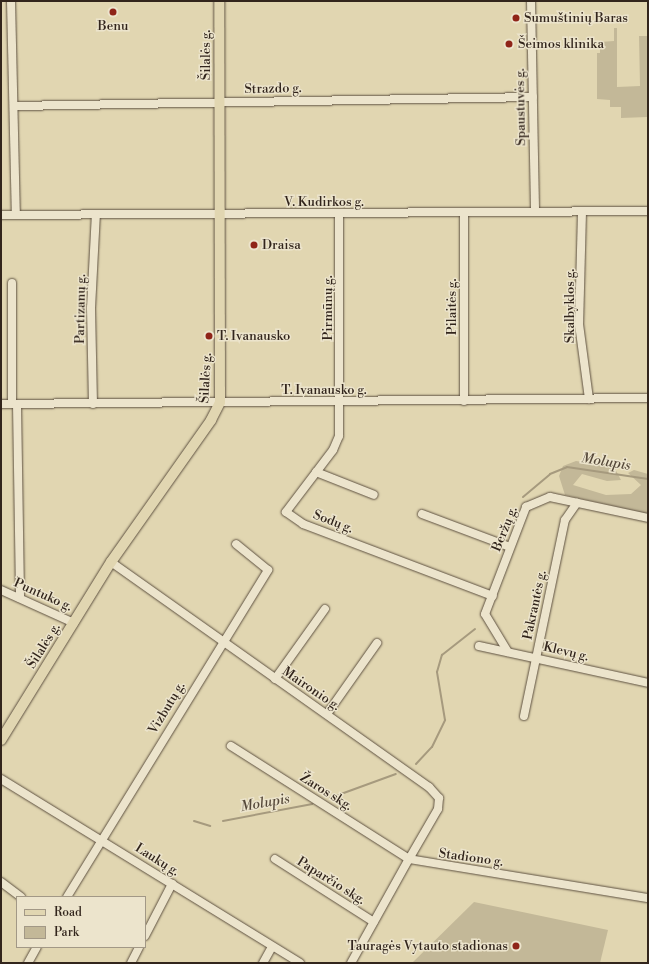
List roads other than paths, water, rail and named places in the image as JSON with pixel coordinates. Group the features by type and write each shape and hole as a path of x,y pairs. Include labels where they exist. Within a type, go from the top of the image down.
{"main road":[{"name":"Šilalės g.","path":"1,740 111,562 212,420 220,402 219,1"}],"street":[{"path":"11,1 16,214"},
{"name":"Spaustuvės g.","path":"531,1 535,212"},
{"name":"Strazdo g.","path":"14,106 533,97"},
{"name":"V. Kudirkos g.","path":"1,215 648,211"},
{"name":"Pilaitės g.","path":"464,212 464,401"},
{"name":"Skalbyklos g.","path":"582,212 580,324 589,399"},
{"name":"Partizanų g.","path":"92,404 91,308 96,214"},
{"name":"Pirmūnų g.","path":"339,214 340,402"},
{"path":"12,283 20,598"},
{"name":"T. Ivanausko g.","path":"1,404 464,401 648,398"},
{"name":"Sodų g.","path":"340,402 336,444 316,472 287,507 288,515 493,596"},
{"path":"316,472 374,495"},
{"name":"Beržų g.","path":"508,652 485,614 526,507 534,501 550,497 648,518"},
{"name":"Pakrantės g.","path":"524,716 565,520 577,503"},
{"path":"422,514 510,547"},
{"name":"Vizbutų g.","path":"68,896 221,642 268,570 236,544"},
{"name":"Maironio g.","path":"111,562 221,642 327,714 439,798 438,809 409,858"},
{"name":"Puntuko g.","path":"1,590 74,623"},
{"path":"275,679 325,609"},
{"path":"327,714 377,643"},
{"name":"Klevų g.","path":"479,646 648,683"},
{"name":"Žaros skg.","path":"231,746 409,858"},
{"name":"Laukų g.","path":"1,778 300,963"},
{"path":"351,963 409,858"},
{"name":"Stadiono g.","path":"409,858 648,898"},
{"name":"Paparčio skg.","path":"275,859 374,922"},
{"path":"1,882 20,896"},
{"path":"146,934 172,884"},
{"path":"263,963 272,947"},
{"path":"28,963 36,948"},
{"path":"131,963 138,948"}],"waterway":[{"name":"Molupis","path":"523,497 550,474 567,467 648,479"},
{"name":"Molupis","path":"416,764 432,747 445,720 437,672 442,655 475,629"},
{"name":"Molupis","path":"330,798 396,774"},
{"name":"Molupis","path":"223,821 312,804"},
{"name":"Molupis","path":"194,821 210,826"}],"place":[{"name":"Benu","path":"113,12"},
{"name":"Sumuštinių Baras","path":"516,18"},
{"name":"Šeimos klinika","path":"509,44"},
{"name":"Draisa","path":"254,245"},
{"name":"T. Ivanausko","path":"209,336"},
{"name":"Tauragės Vytauto stadionas","path":"516,946"}]}
